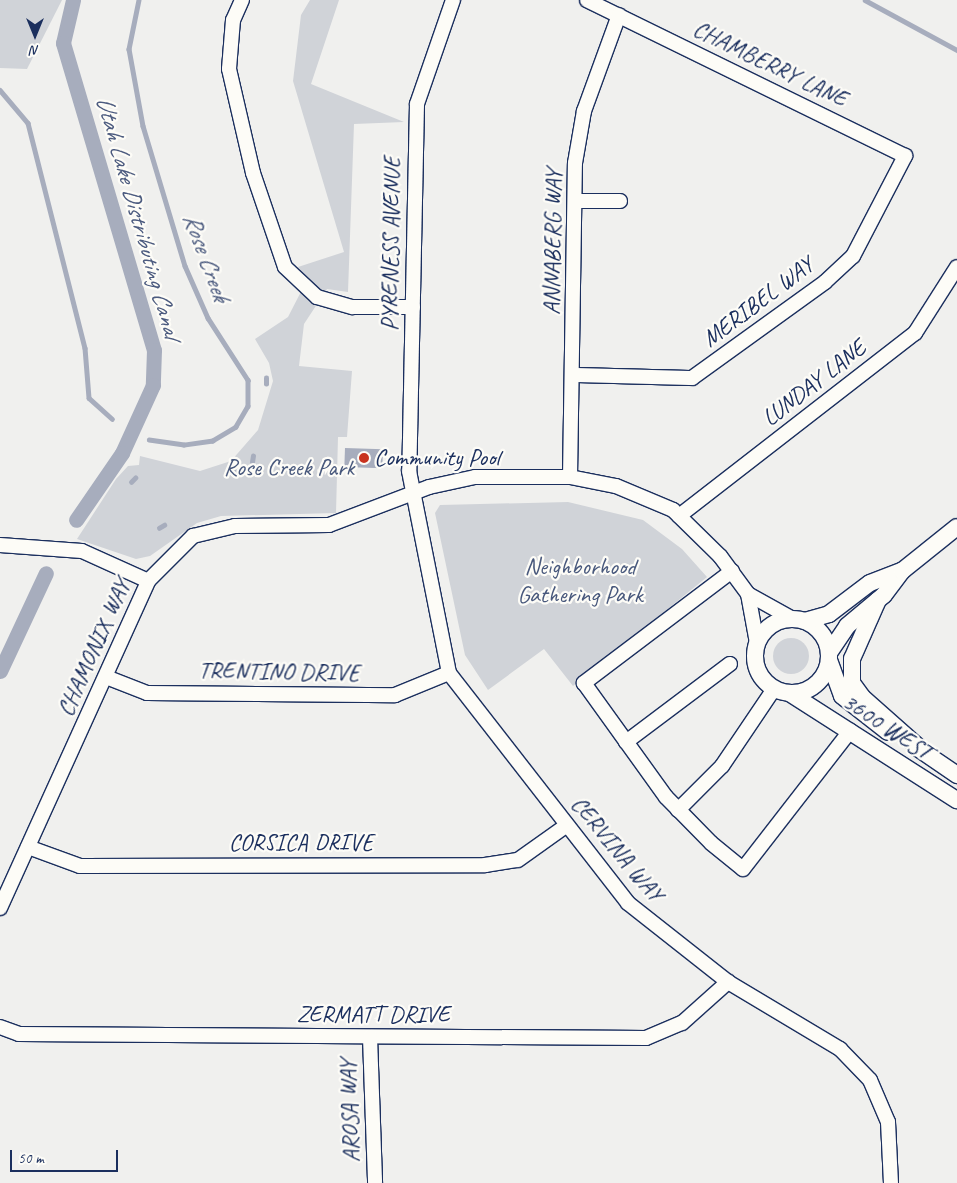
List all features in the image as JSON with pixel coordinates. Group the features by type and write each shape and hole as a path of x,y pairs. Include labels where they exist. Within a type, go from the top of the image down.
{"street":[{"path":"242,0 233,20 229,69 253,174 285,267 317,297 353,307 413,308"},
{"name":"PYRENESS AVENUE","path":"411,494 417,104 453,0"},
{"name":"CHAMBERRY LANE","path":"587,0 905,156"},
{"name":"ANNABERG WAY","path":"570,477 574,375 575,163 584,111 619,15"},
{"name":"MERIBEL WAY","path":"574,375 692,378 825,282 853,256 905,156"},
{"path":"575,201 620,201"},
{"name":"LUNDAY LANE","path":"679,516 916,333 957,267"},
{"name":"CHAMONIX WAY","path":"0,908 148,581 193,536 235,526 329,525 411,494 475,477 570,477 616,486 679,516 732,571 748,594 757,643"},
{"name":"CERVINA WAY","path":"411,494 449,673 628,903 728,982 840,1049 870,1080 888,1122 891,1183"},
{"path":"902,571 870,583 829,614 772,626 757,643 756,667 774,689 791,694 820,680 829,656 847,626 878,600 902,571 957,527"},
{"path":"0,544 82,551 148,581"},
{"path":"732,571 584,683 626,742 678,810 743,868 850,731"},
{"name":"CHAMONIX WAY","path":"748,594 799,620"},
{"path":"878,600 852,659 852,683 869,704 924,752"},
{"path":"799,620 817,628 829,656"},
{"name":"3600 WEST","path":"829,656 842,696 854,710 924,752 957,775"},
{"path":"626,742 730,664"},
{"name":"TRENTINO DRIVE","path":"106,677 147,693 395,695 449,673"},
{"path":"678,810 722,766 774,689"},
{"name":"3600 WEST","path":"791,694 957,800"},
{"name":"CORSICA DRIVE","path":"28,847 80,866 485,865 518,860 567,825"},
{"name":"ZERMATT DRIVE","path":"0,1027 20,1034 646,1038 682,1023 728,982"},
{"name":"AROSA WAY","path":"370,1037 375,1183"}],"green space":[{"path":"0,0 62,0 27,69 0,68"},
{"name":"Rose Creek Park","path":"310,0 339,0 311,84 404,122 354,124 348,292 327,289 304,324 299,366 352,371 347,437 338,437 336,513 221,516 197,523 150,556 136,559 77,539 116,479 128,466 139,465 140,456 200,471 231,461 258,430 273,381 269,363 255,339 288,317 308,278 298,267 344,252 293,81 301,15"},
{"name":"Neighborhood Gathering Park","path":"568,502 643,520 682,549 707,577 573,686 544,649 488,690 465,655 435,513 440,505"},
{"path":"791,638 804,643 809,656 804,669 791,674 778,669 773,656 778,643"}],"water":[{"name":"Community Pool","path":"345,448 383,449 382,468 344,467"}],"waterway":[{"name":"Utah Lake Distributing Canal","path":"73,0 63,43 154,350 153,385 122,453 76,520"},
{"name":"Rose Creek","path":"139,0 129,49 143,126 185,266 208,318 248,380 248,406 236,427 213,441 184,445 149,440"},
{"name":"Rose Creek","path":"865,0 957,50"},
{"name":"Rose Creek","path":"0,90 28,123 85,348 89,398 112,419"},
{"path":"266,378 266,384"},
{"path":"252,462 253,456"},
{"path":"231,470 236,473"},
{"path":"131,482 135,478"},
{"path":"159,528 164,525"},
{"name":"Utah Lake Distributing Canal","path":"0,671 46,573"}],"place":[{"name":"Community Pool","path":"364,458"}]}
